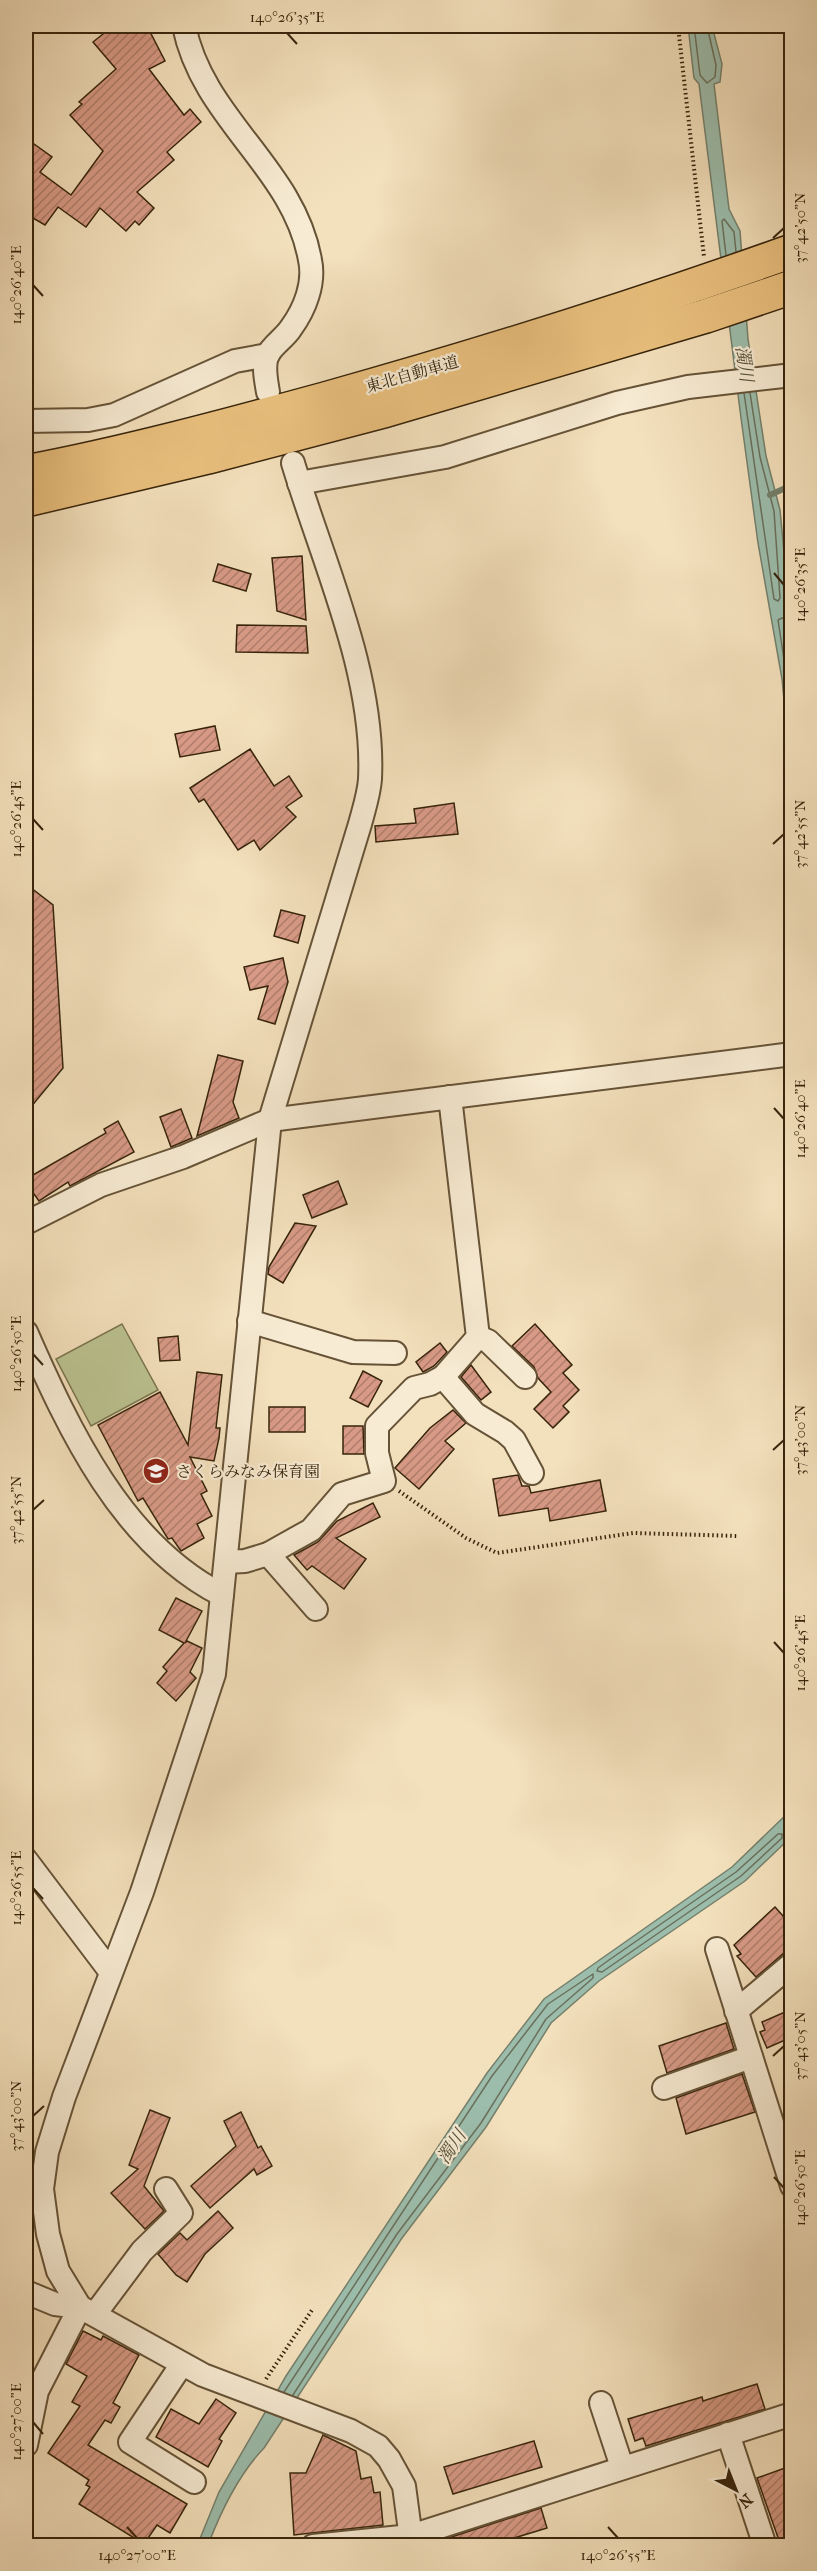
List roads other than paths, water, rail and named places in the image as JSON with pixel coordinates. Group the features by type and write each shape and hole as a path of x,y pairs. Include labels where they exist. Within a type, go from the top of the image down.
{"highway":[{"name":"東北自動車道","path":"26,472 220,428 390,381 574,325 701,273 792,251"},
{"name":"東北自動車道","path":"26,500 208,457 387,410 706,316 792,287"}],"street":[{"path":"184,26 198,69 210,94 260,158 288,201 301,226 310,261 311,280 307,298 291,328 268,354 264,373 268,392"},
{"path":"26,421 88,420 114,415 235,361 268,354"},
{"path":"87,2310 58,2271 48,2234 42,2189 43,2170 64,2097 110,1971 142,1892 205,1708 214,1674 270,1120 360,824 370,781 366,710 346,623 296,473 445,457 617,403 688,387 792,375"},
{"path":"26,1223 101,1185 183,1157 270,1120 792,1054"},
{"path":"226,1562 246,1561 268,1554 311,1530 342,1494 384,1480 377,1454 377,1426 414,1388 430,1384 443,1377 478,1337 450,1097"},
{"path":"249,1321 353,1352 395,1353"},
{"path":"26,1332 55,1397 95,1469 139,1528 179,1569 222,1595"},
{"path":"478,1337 488,1341 525,1377"},
{"path":"443,1377 475,1414 514,1440 532,1473"},
{"path":"268,1554 316,1608"},
{"path":"26,1860 110,1971"},
{"path":"717,1949 792,2186"},
{"path":"736,2011 792,1964"},
{"path":"664,2088 751,2057"},
{"path":"26,2445 37,2391 35,2371 87,2310 181,2213 166,2189"},
{"path":"26,2292 55,2304 87,2310 182,2364 257,2397 363,2437 389,2459 404,2486 412,2541"},
{"path":"182,2364 130,2442 194,2482"},
{"path":"601,2403 622,2467"},
{"path":"314,2546 412,2541 622,2467 792,2414"},
{"path":"728,2434 765,2546"}],"water":[{"name":"濁川","path":"688,26 712,26 722,64 720,82 714,84 729,209 740,231 748,339 766,456 780,510 792,635 791,772 782,679 758,543 699,84 694,78"},
{"name":"濁川","path":"791,1810 791,1837 745,1881 599,1981 551,2023 486,2127 402,2238 264,2448 238,2482 208,2545 197,2546 219,2492 286,2376 487,2073 544,1999 732,1867"}],"waterway":[{"path":"770,495 792,485"}],"place":[{"name":"さくらみなみ保育園","path":"156,1471"}]}
